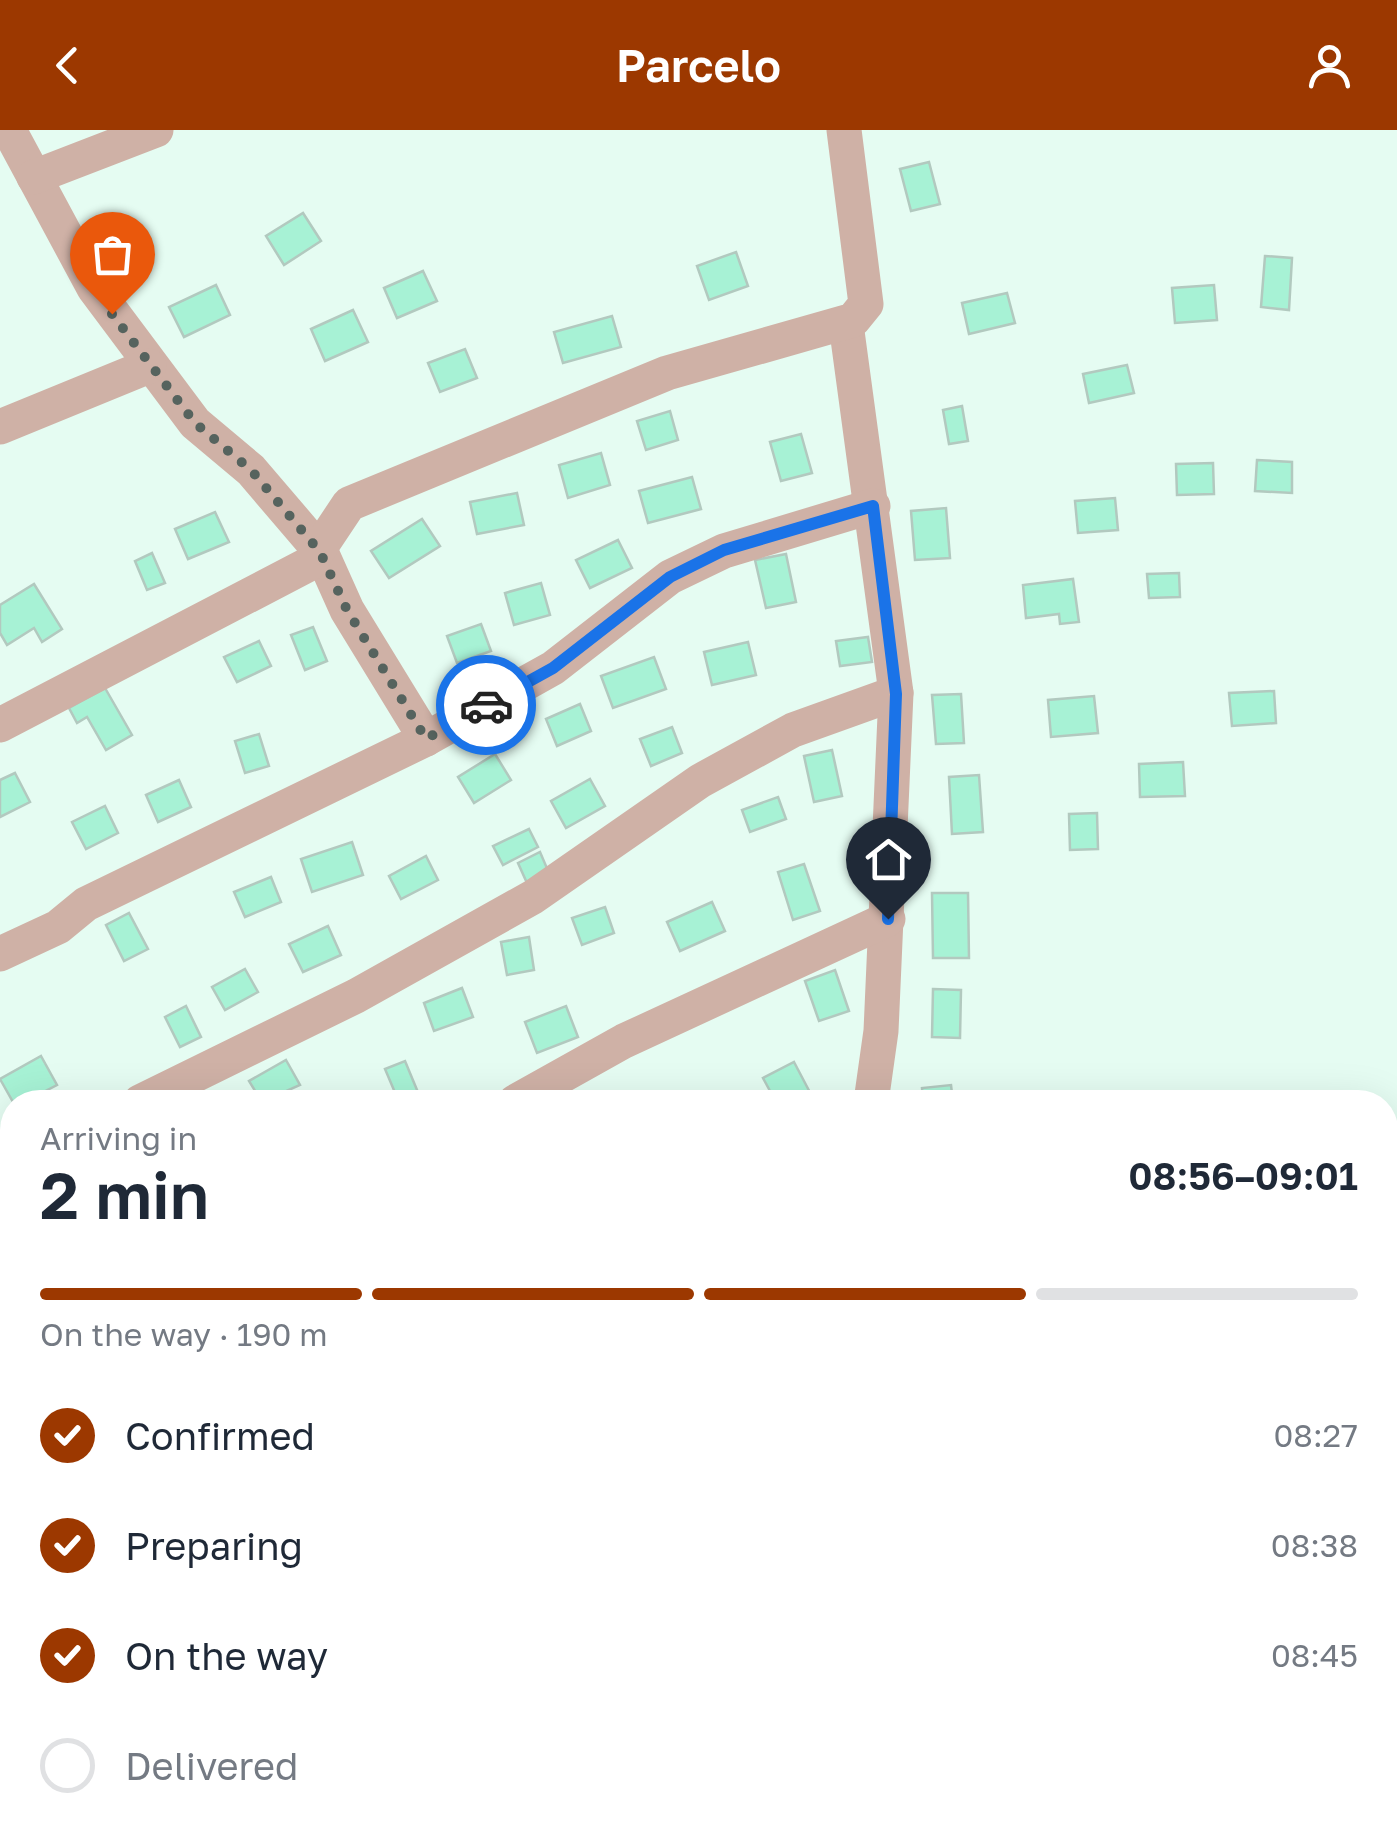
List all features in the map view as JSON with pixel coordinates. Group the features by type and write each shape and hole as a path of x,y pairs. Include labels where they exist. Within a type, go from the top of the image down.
{"street":[{"path":"9,130 94,288 195,423 251,470 320,552 347,610 426,739"},
{"path":"34,177 156,130"},
{"path":"0,725 309,564 349,504 667,373 846,324 866,304 844,130"},
{"path":"846,324 896,694 888,919 881,1031 873,1090"},
{"path":"0,428 149,366"},
{"path":"0,954 58,927 86,904 426,739 553,668 670,577 724,550 873,506"},
{"path":"164,1090 356,996 516,906 700,781 793,730 896,694"},
{"path":"536,1090 624,1041 888,919"}],"building":[{"path":"929,162 940,204 911,211 900,169"},
{"path":"303,213 321,241 284,265 266,236"},
{"path":"736,252 748,286 709,300 697,266"},
{"path":"1265,256 1292,258 1289,310 1261,307"},
{"path":"423,271 437,301 397,318 384,288"},
{"path":"216,285 230,315 184,337 169,307"},
{"path":"1214,285 1217,320 1175,323 1172,288"},
{"path":"1007,293 1015,323 969,334 962,303"},
{"path":"353,310 368,342 325,361 311,329"},
{"path":"612,316 621,347 563,363 554,332"},
{"path":"465,349 477,378 440,392 428,363"},
{"path":"1127,365 1134,393 1089,403 1083,374"},
{"path":"962,406 968,441 949,444 943,410"},
{"path":"670,411 678,440 646,450 637,421"},
{"path":"801,434 812,473 781,481 770,442"},
{"path":"601,453 610,485 568,498 559,465"},
{"path":"1257,460 1292,462 1292,493 1255,491"},
{"path":"1213,463 1214,494 1177,495 1176,464"},
{"path":"692,477 701,509 648,523 639,491"},
{"path":"517,493 524,525 477,534 470,502"},
{"path":"1115,498 1118,530 1078,533 1075,501"},
{"path":"946,508 950,558 915,560 911,511"},
{"path":"215,512 229,542 188,559 175,529"},
{"path":"422,519 440,546 389,578 371,551"},
{"path":"618,540 632,568 590,588 576,560"},
{"path":"152,553 165,583 147,590 135,561"},
{"path":"786,554 796,602 766,608 755,560"},
{"path":"1179,573 1180,597 1149,598 1147,574"},
{"path":"1073,579 1079,622 1060,624 1059,614 1026,618 1023,585"},
{"path":"541,583 550,615 514,625 505,593"},
{"path":"34,584 62,629 42,642 34,628 7,645 0,633 0,605"},
{"path":"481,624 491,651 457,663 447,636"},
{"path":"313,627 327,661 305,670 291,635"},
{"path":"868,637 872,662 840,666 836,641"},
{"path":"259,641 271,666 237,682 224,657"},
{"path":"748,642 756,675 712,685 704,652"},
{"path":"654,657 666,689 613,708 601,676"},
{"path":"105,688 132,735 106,750 87,717 77,723 69,708"},
{"path":"1274,691 1276,723 1232,726 1229,693"},
{"path":"961,694 964,743 936,744 932,695"},
{"path":"1094,696 1098,733 1051,737 1048,700"},
{"path":"580,704 591,731 557,746 546,719"},
{"path":"672,727 682,753 651,766 640,739"},
{"path":"259,734 269,766 245,773 235,741"},
{"path":"832,750 842,796 814,802 804,756"},
{"path":"495,754 511,780 474,803 458,777"},
{"path":"1183,762 1185,796 1140,797 1139,764"},
{"path":"15,773 30,802 0,817 0,780"},
{"path":"979,775 983,832 952,834 949,777"},
{"path":"590,779 605,806 566,828 551,801"},
{"path":"179,780 191,807 158,822 146,795"},
{"path":"778,797 786,819 750,832 742,810"},
{"path":"105,806 118,833 86,849 72,822"},
{"path":"1097,813 1098,849 1070,850 1069,814"},
{"path":"529,829 538,847 503,865 493,846"},
{"path":"352,842 363,875 312,892 301,859"},
{"path":"540,852 549,873 527,883 518,863"},
{"path":"426,856 438,880 401,899 389,876"},
{"path":"804,864 820,911 793,920 778,872"},
{"path":"271,877 281,902 245,917 234,892"},
{"path":"932,893 968,893 969,958 933,958"},
{"path":"712,902 725,931 680,951 667,922"},
{"path":"605,907 614,933 582,945 572,918"},
{"path":"129,913 148,949 124,961 106,925"},
{"path":"328,926 341,955 303,972 289,944"},
{"path":"529,937 534,970 507,975 501,942"},
{"path":"245,969 258,992 225,1010 212,987"},
{"path":"835,970 849,1011 819,1021 805,981"},
{"path":"462,988 473,1017 434,1031 424,1003"},
{"path":"933,989 961,990 960,1038 932,1037"},
{"path":"186,1006 201,1037 180,1047 165,1017"},
{"path":"566,1006 578,1037 537,1053 525,1022"},
{"path":"41,1056 57,1085 47,1090 6,1090 0,1079"},
{"path":"286,1060 300,1085 289,1090 255,1090 249,1081"},
{"path":"405,1061 417,1090 394,1090 385,1069"},
{"path":"794,1062 809,1090 770,1090 763,1078"},
{"path":"951,1085 952,1090 922,1090"}],"way so far":[{"path":"112,314 195,423 251,470 320,552 347,610 426,739 486,705"}],"route":[{"path":"486,705 553,668 670,577 724,550 873,506 896,694 888,919"}]}
